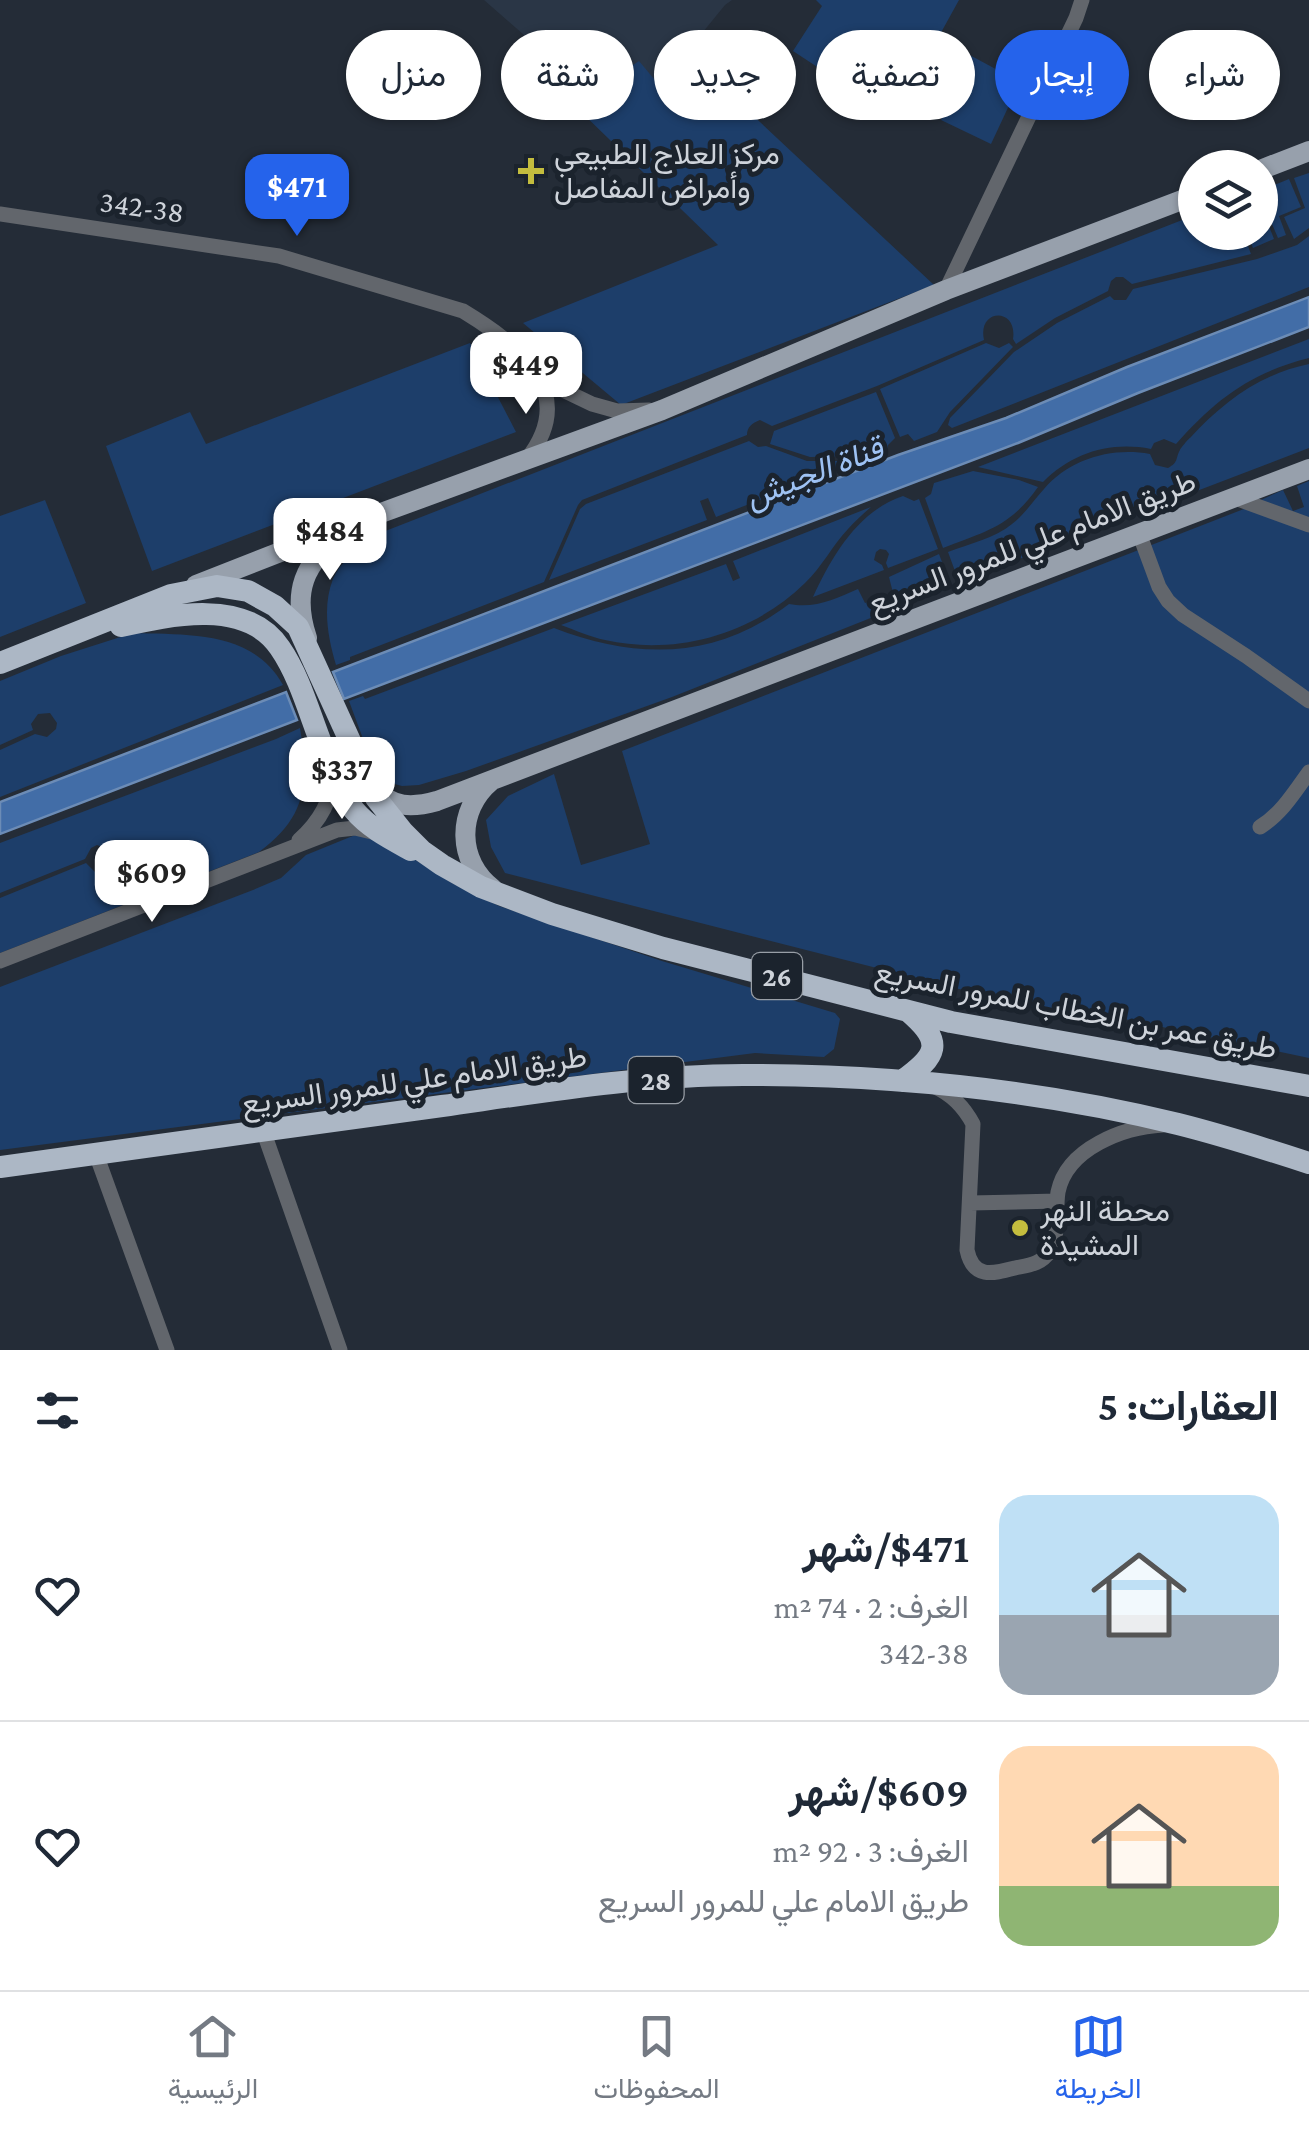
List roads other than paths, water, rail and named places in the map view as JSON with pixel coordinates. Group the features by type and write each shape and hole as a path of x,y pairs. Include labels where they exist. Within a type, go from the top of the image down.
{"highway":[{"name":"طريق عمر بن الخطاب للمرور السريع","path":"0,663 171,595 217,586 248,591 298,627 376,798 422,851 460,876 552,914 664,948 909,1012 1309,1086"},
{"path":"31,651 97,631 176,617 217,615 247,622 271,637 280,648 353,808 368,824 393,840 460,876"},
{"path":"909,1012 933,1042 924,1066 909,1081"},
{"name":"طريق الامام علي للمرور السريع","path":"0,1167 652,1080 739,1075 909,1081 1061,1100 1180,1124 1309,1162"}],"main road":[{"path":"1278,163 1309,151"},
{"name":"طريق عمر بن الخطاب للمرور السريع","path":"171,595 662,410 946,290 1178,201"},
{"name":"طريق الامام علي للمرور السريع","path":"365,776 384,798 408,806 437,801 1309,469"},
{"name":"طريق عمر بن الخطاب للمرور السريع","path":"316,662 300,609 302,584 322,551 370,518"},
{"path":"497,777 483,788 468,810 466,838 472,866 488,887 504,896"}],"street":[{"path":"946,290 1082,0"},
{"path":"0,204 34,218"},
{"name":"342-38","path":"0,214 278,256 463,312 519,350 540,379"},
{"path":"540,379 592,404 617,411 662,410"},
{"path":"527,460 546,430 549,414 540,379"},
{"path":"1235,498 1309,525"},
{"path":"1140,533 1168,602 1309,702"},
{"path":"288,848 312,828 328,801 331,767"},
{"path":"1260,827 1286,804 1309,772"},
{"path":"0,961 337,830 354,828 393,840"},
{"path":"909,1081 939,1088 954,1098 974,1124 967,1250 969,1260 982,1272 992,1274 1038,1263 1048,1255 1054,1242 1062,1178 1096,1144 1130,1130 1180,1124"},
{"path":"263,1130 340,1350"},
{"path":"96,1154 168,1350"},
{"path":"970,1203 1057,1201"}],"place":[{"name":"مركز العلاج الطبيعي وأمراض المفاصل","path":"531,171"},
{"name":"محطة النهر المشيدة","path":"1020,1228"}],"water label":[{"name":"قناة الجيش","path":"814,472"}]}
